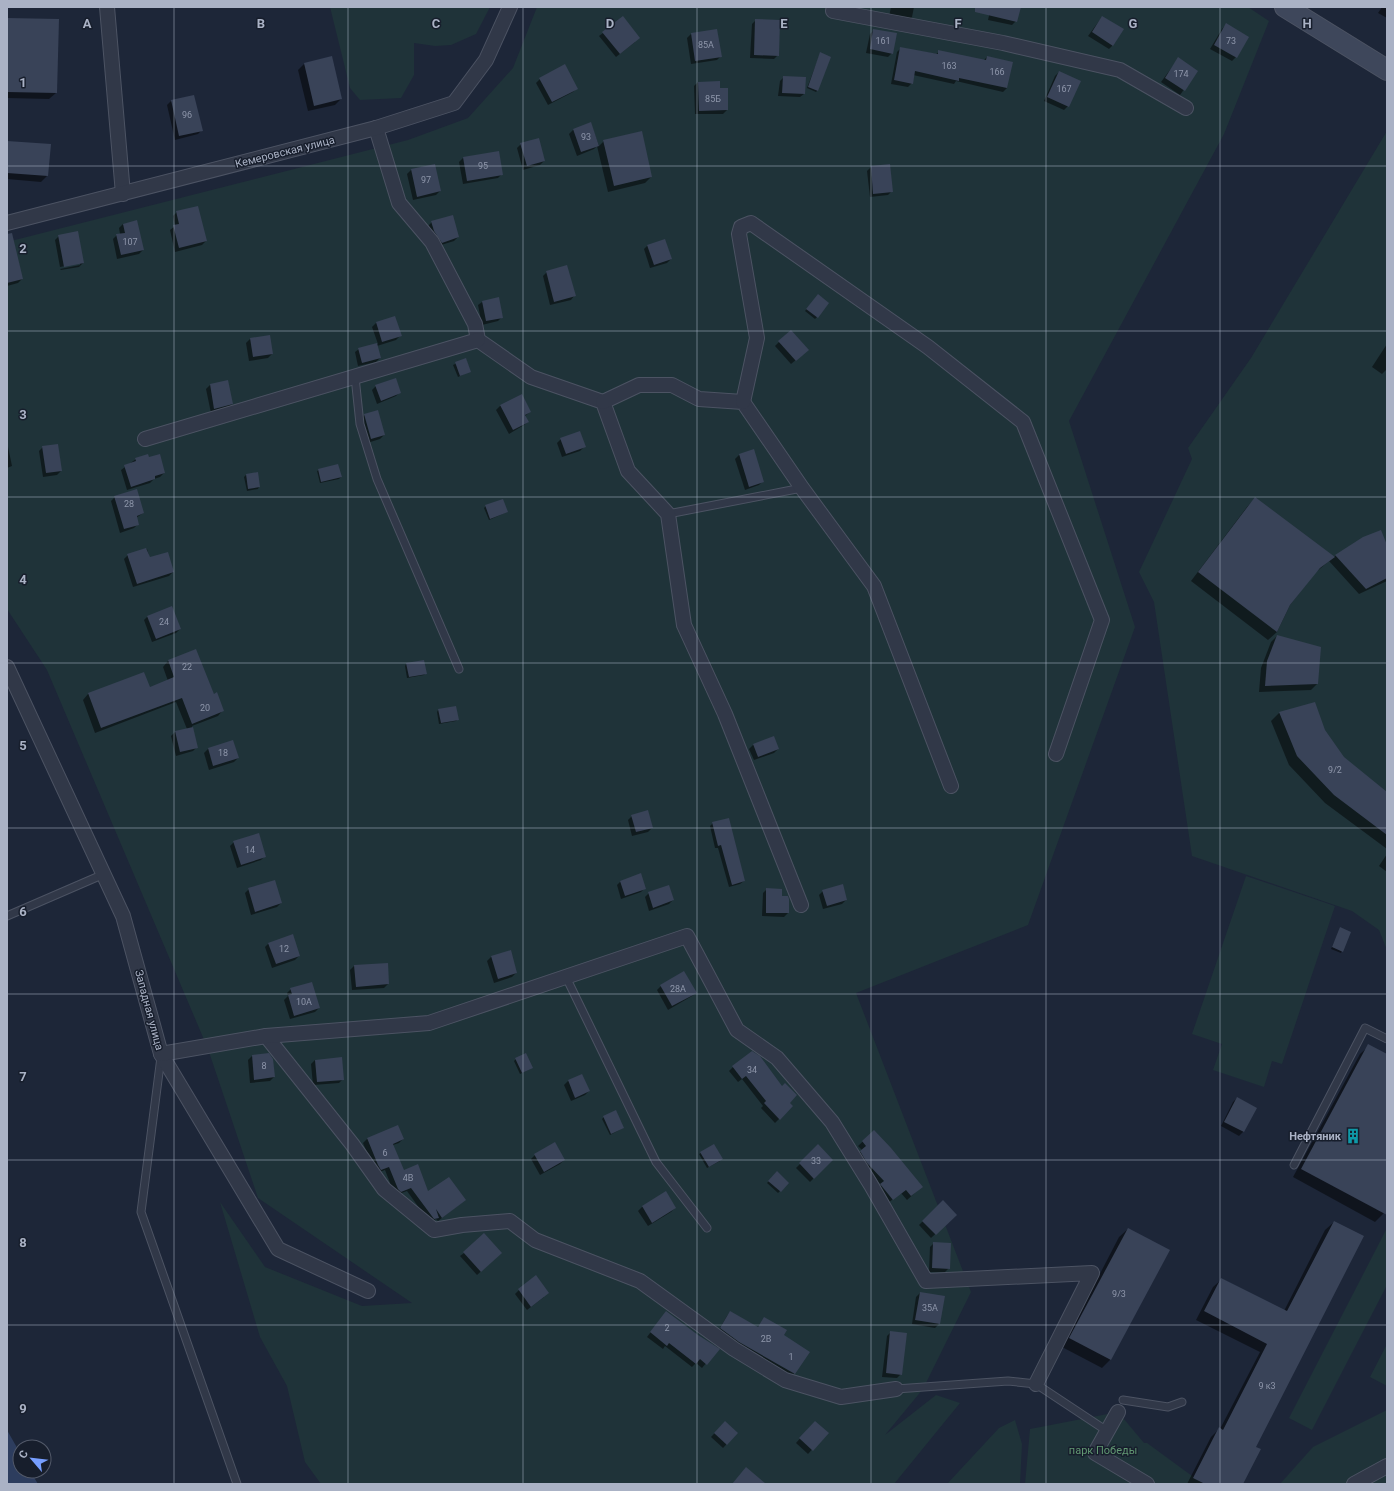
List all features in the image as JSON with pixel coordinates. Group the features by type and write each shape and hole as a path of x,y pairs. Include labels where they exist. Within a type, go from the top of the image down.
{"main road":[{"path":"1285,7 1387,70"}],"street":[{"path":"107,7 123,194"},
{"name":"Кемеровская улица","path":"7,223 376,128 454,103 486,60 510,7"},
{"path":"834,7 833,11 1003,43 1120,70 1186,108"},
{"path":"376,128 399,203 432,242 475,324 478,340 532,377 603,402 639,385 672,385 700,400 743,402"},
{"path":"951,786 874,586 802,488 743,402 757,338 739,234 741,227 751,223 928,347 1023,422 1102,620 1056,754"},
{"path":"145,439 478,340"},
{"path":"603,402 628,471 668,514 684,625 725,714 801,906"},
{"name":"Западная улица","path":"7,667 123,916 161,1054 278,1249 368,1291"},
{"path":"161,1054 266,1036 430,1023 687,936 737,1030 777,1058 832,1122 871,1185 926,1281 1092,1273 1036,1384"},
{"path":"266,1036 352,1144 384,1189 434,1230 462,1225 510,1221 535,1240 640,1282 734,1349 785,1380 841,1397 896,1389"},
{"path":"1121,1406 1095,1454 1147,1484"},
{"path":"1354,1484 1387,1466"}],"lane":[{"path":"355,377 360,424 377,479 459,669"},
{"path":"668,514 802,488"},
{"path":"7,916 104,874"},
{"path":"566,977 656,1162 707,1228"},
{"path":"1294,1165 1365,1028 1387,1039"},
{"path":"161,1054 141,1212 237,1484"},
{"path":"896,1389 1008,1381 1036,1384 1106,1432"},
{"path":"1121,1406 1168,1407 1182,1402"}],"green space":[{"path":"330,7 490,7 476,34 451,45 435,46 414,43 414,75 401,98 360,100 350,88"},
{"path":"537,7 1248,7 1269,21 1224,134 1069,421 1135,627 1028,925 856,993 971,1292 923,1389 885,1435 936,1395 960,1403 894,1484 321,1484 305,1462 287,1386 260,1337 220,1202 265,1267 362,1306 412,1303 258,1198 208,1049 47,670 7,609 7,242 408,140 468,118 513,68"},
{"path":"1387,131 1387,950 1379,930 1352,911 1192,856 1154,602 1139,572 1192,459 1188,448 1251,358"},
{"path":"1246,876 1335,906 1282,1064 1272,1061 1264,1087 1213,1070 1222,1044 1192,1034"},
{"path":"1387,1228 1387,1285 1312,1430 1289,1418"},
{"path":"1387,1344 1387,1386 1370,1377"},
{"path":"1387,1410 1387,1484 1280,1484 1313,1447"},
{"name":"парк Победы","path":"1118,1412 1144,1443 1147,1443 1203,1484 1025,1484 1030,1429"},
{"path":"1015,1420 1022,1444 1020,1484 947,1484 999,1428"}],"water":[{"path":"7,1430 12,1439 12,1479 35,1479 38,1484 7,1484"}],"building":[{"path":"975,7 1021,7 1017,22 975,12"},
{"path":"623,16 640,38 620,54 602,32"},
{"path":"1102,16 1124,29 1113,46 1092,32"},
{"path":"7,18 59,19 57,93 7,92"},
{"path":"755,19 780,20 779,56 754,55"},
{"path":"1226,23 1249,37 1237,58 1214,45"},
{"path":"717,29 722,57 695,61 691,33"},
{"path":"873,29 897,33 893,54 870,49"},
{"path":"900,47 938,54 938,50 986,60 987,56 1013,62 1007,88 959,78 959,81 915,71 913,84 894,80"},
{"path":"820,52 831,57 818,91 808,87"},
{"path":"332,56 342,99 314,106 304,63"},
{"path":"1178,57 1198,71 1185,91 1165,78"},
{"path":"565,64 578,89 552,102 539,78"},
{"path":"1059,71 1081,81 1069,107 1047,97"},
{"path":"783,76 806,77 805,94 782,93"},
{"path":"720,81 720,88 728,88 728,110 699,111 698,82"},
{"path":"194,95 203,131 179,136 171,100"},
{"path":"591,122 599,146 581,152 573,129"},
{"path":"642,131 652,177 614,186 603,140"},
{"path":"539,138 545,161 527,166 520,143"},
{"path":"7,141 51,144 48,176 7,173"},
{"path":"499,151 503,175 467,181 463,157"},
{"path":"435,164 441,191 417,197 411,169"},
{"path":"890,164 893,192 873,194 871,166"},
{"path":"198,206 207,241 179,248 173,225 179,224 176,211"},
{"path":"453,215 459,237 442,243 434,231 431,221"},
{"path":"137,220 144,250 121,255 116,234 125,233 123,224"},
{"path":"78,231 84,263 64,267 58,235"},
{"path":"12,233 23,279 7,283 7,234"},
{"path":"665,239 672,259 654,265 647,245"},
{"path":"567,265 576,296 554,302 546,271"},
{"path":"818,294 829,303 818,318 806,309"},
{"path":"499,297 503,318 486,321 482,301"},
{"path":"395,316 402,336 382,342 376,322"},
{"path":"791,330 809,350 796,361 778,341"},
{"path":"270,335 273,354 253,357 250,338"},
{"path":"377,343 381,358 362,363 358,348"},
{"path":"466,358 471,372 460,376 455,362"},
{"path":"396,378 401,393 381,401 375,385"},
{"path":"228,380 233,404 214,409 210,384"},
{"path":"522,394 531,412 525,415 529,422 513,430 500,405"},
{"path":"378,410 385,435 371,439 364,414"},
{"path":"580,431 586,447 566,454 560,438"},
{"path":"58,444 62,471 46,473 42,446"},
{"path":"754,449 764,482 749,487 739,454"},
{"path":"148,454 149,457 160,454 165,473 155,476 155,479 131,487 124,465 136,461 135,458"},
{"path":"338,464 342,477 321,482 318,469"},
{"path":"258,472 260,487 248,489 246,474"},
{"path":"137,489 144,513 137,516 139,525 124,529 114,496"},
{"path":"1255,497 1335,557 1320,568 1290,605 1277,632 1198,572"},
{"path":"503,499 508,512 490,519 485,505"},
{"path":"1381,530 1387,545 1387,578 1366,589 1335,555 1363,537"},
{"path":"146,548 150,557 168,552 174,572 137,584 127,554"},
{"path":"172,606 181,629 156,639 147,616"},
{"path":"1277,635 1321,647 1318,684 1265,686 1267,661"},
{"path":"196,649 214,694 217,692 224,711 192,724 182,698 101,728 88,693 144,672 150,687 174,677 168,660"},
{"path":"424,660 427,674 409,677 406,663"},
{"path":"1315,702 1325,730 1344,757 1387,792 1387,835 1334,795 1297,756 1279,712"},
{"path":"456,706 459,720 441,723 438,709"},
{"path":"193,727 198,748 180,752 175,731"},
{"path":"774,736 779,749 758,757 753,744"},
{"path":"233,740 239,758 213,766 208,748"},
{"path":"648,810 653,828 636,832 631,815"},
{"path":"729,818 745,881 732,885 721,845 718,846 712,822"},
{"path":"259,833 266,857 241,865 233,841"},
{"path":"641,873 646,889 625,896 620,881"},
{"path":"275,880 282,903 255,912 248,888"},
{"path":"843,884 847,900 827,906 822,890"},
{"path":"669,885 674,900 653,908 648,892"},
{"path":"766,888 782,889 782,896 788,896 789,899 789,913 766,913"},
{"path":"1340,927 1351,932 1343,952 1332,947"},
{"path":"293,934 300,956 276,964 268,943"},
{"path":"511,950 517,973 498,979 491,956"},
{"path":"388,963 389,984 356,987 354,965"},
{"path":"684,971 697,993 672,1006 660,985"},
{"path":"312,982 320,1008 294,1016 288,995 292,994 290,988"},
{"name":"Нефтяник","path":"1368,1044 1387,1054 1387,1215 1301,1169"},
{"path":"752,1051 760,1056 782,1086 785,1083 797,1095 790,1103 793,1106 780,1120 764,1103 766,1101 746,1076 742,1079 732,1066"},
{"path":"269,1053 273,1059 275,1077 254,1080 252,1055"},
{"path":"526,1053 533,1068 522,1073 515,1058"},
{"path":"342,1057 344,1080 317,1082 315,1060"},
{"path":"582,1074 590,1091 575,1098 568,1080"},
{"path":"1237,1097 1257,1108 1244,1132 1224,1122"},
{"path":"616,1110 624,1128 611,1134 603,1116"},
{"path":"398,1125 404,1139 393,1144 404,1170 418,1164 428,1191 449,1177 466,1200 442,1218 436,1209 439,1218 434,1219 411,1188 401,1192 398,1189 389,1167 381,1170 378,1165 367,1138"},
{"path":"874,1130 923,1187 911,1196 906,1190 893,1200 880,1184 884,1181 867,1163 860,1151 866,1146 862,1141"},
{"path":"555,1142 565,1160 544,1172 534,1154"},
{"path":"714,1144 723,1159 709,1167 700,1152"},
{"path":"818,1144 833,1160 814,1179 799,1163"},
{"path":"777,1171 789,1183 781,1192 768,1181"},
{"path":"666,1191 676,1208 652,1223 642,1206"},
{"path":"943,1200 957,1215 936,1235 922,1221"},
{"path":"1334,1221 1364,1236 1256,1447 1261,1449 1243,1484 1205,1484 1193,1478 1219,1427 1223,1430 1267,1344 1204,1311 1221,1278 1287,1311"},
{"path":"1128,1228 1170,1250 1111,1360 1069,1338"},
{"path":"484,1233 502,1253 481,1272 463,1252"},
{"path":"933,1242 951,1243 950,1269 932,1268"},
{"path":"536,1275 549,1293 531,1307 518,1289"},
{"path":"920,1292 945,1296 940,1324 915,1320"},
{"path":"666,1311 698,1335 720,1349 707,1365 700,1359 696,1364 669,1343 667,1346 650,1332"},
{"path":"730,1311 758,1327 764,1317 787,1330 784,1335 810,1352 795,1374 739,1342 720,1328"},
{"path":"890,1331 907,1333 902,1375 886,1373"},
{"path":"725,1421 738,1433 727,1445 714,1433"},
{"path":"815,1421 829,1433 813,1451 799,1438"},
{"path":"746,1467 766,1484 732,1484"}],"place":[{"name":"Нефтяник","path":"1353,1136"}]}
